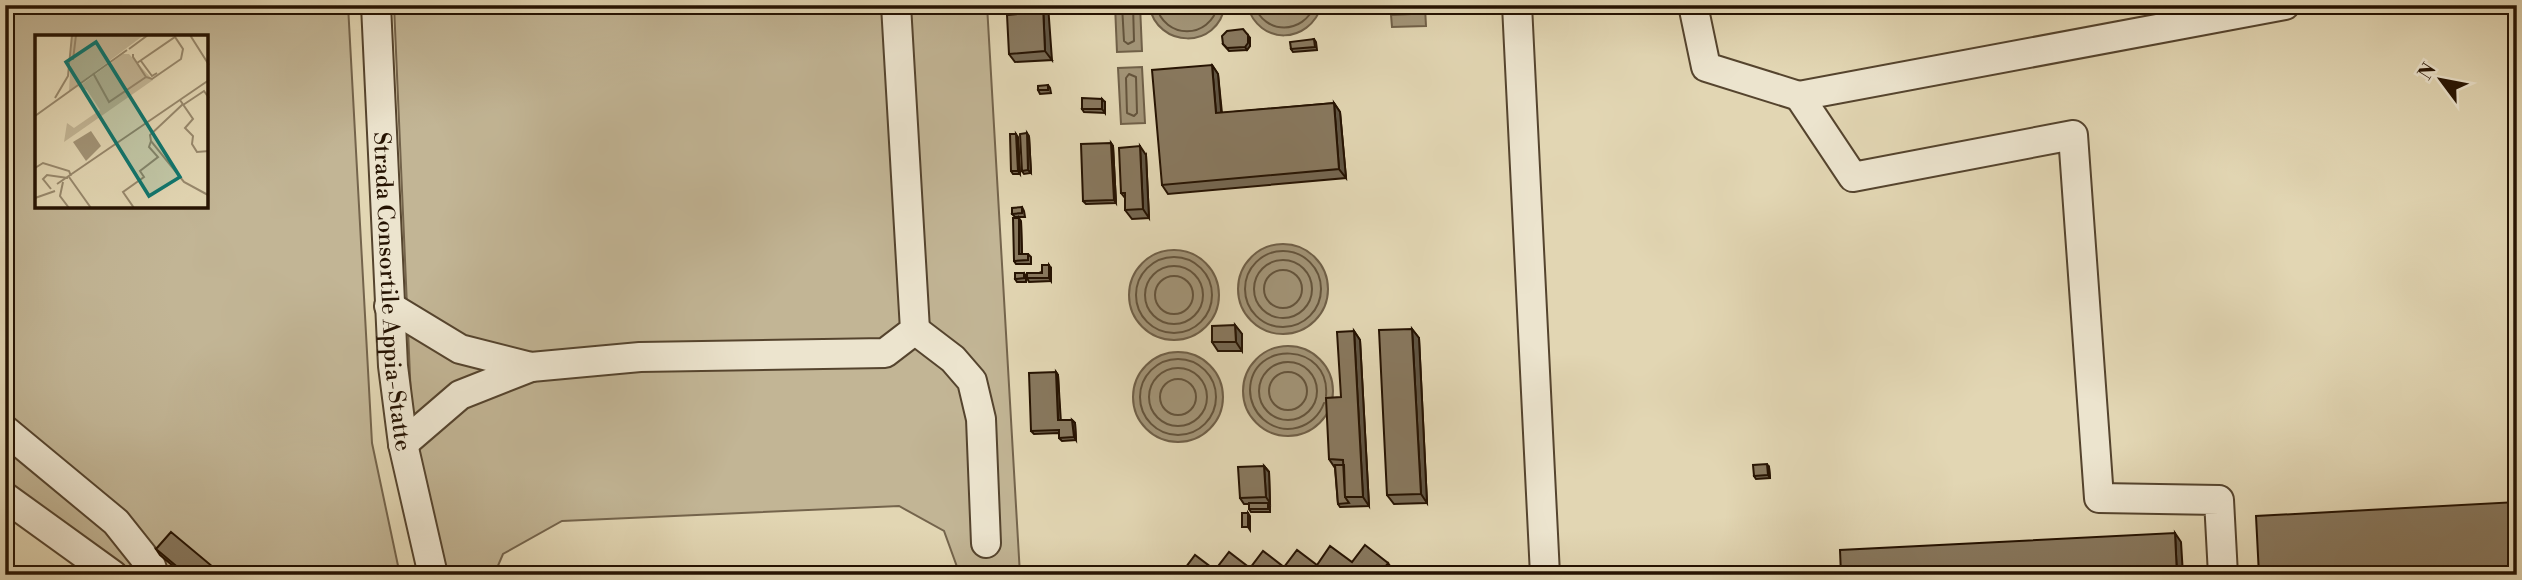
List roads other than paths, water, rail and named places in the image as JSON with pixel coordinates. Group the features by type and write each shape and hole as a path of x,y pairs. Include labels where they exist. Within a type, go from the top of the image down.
{"street":[{"name":"Strada Consortile Appia-Statte","path":"376,5 393,366 403,444 433,575"},
{"path":"897,5 915,330 953,359 972,381 981,419 986,543"},
{"path":"1517,5 1545,575"},
{"path":"1693,5 1706,67 1799,96 2285,5"},
{"path":"1799,96 1853,177 2073,135 2099,498 2219,500 2223,575"},
{"path":"389,306 460,349 531,367"},
{"path":"403,444 460,395 531,367 640,357 885,353 915,330"},
{"path":"5,429 116,522 151,566 154,575"},
{"path":"5,497 113,575"}],"water":[{"path":"1115,5 1140,5 1142,51 1117,52"},
{"path":"1149,5 1225,5 1220,20 1211,30 1200,36 1187,38 1163,30 1154,19"},
{"path":"1247,5 1322,5 1316,18 1306,28 1284,35 1273,34 1262,28"},
{"path":"1425,7 1426,26 1392,27 1391,15 1411,14 1411,8"},
{"path":"1142,67 1145,123 1121,124 1118,68"},
{"path":"1283,244 1300,248 1315,257 1324,272 1328,289 1324,306 1315,321 1300,330 1283,334 1266,330 1251,321 1242,306 1238,289 1242,272 1251,257 1266,248"},
{"path":"1174,250 1191,253 1206,263 1216,278 1219,295 1216,312 1206,327 1191,337 1174,340 1157,337 1142,327 1132,312 1129,295 1132,278 1142,263 1157,253"},
{"path":"1288,346 1305,350 1320,359 1329,374 1333,391 1329,408 1320,423 1305,432 1288,436 1271,432 1256,423 1247,408 1243,391 1247,374 1256,359 1271,350"},
{"path":"1178,352 1195,356 1210,365 1219,380 1223,397 1219,414 1210,429 1195,438 1178,442 1161,438 1146,429 1137,414 1133,397 1137,380 1146,365 1161,356"}]}
